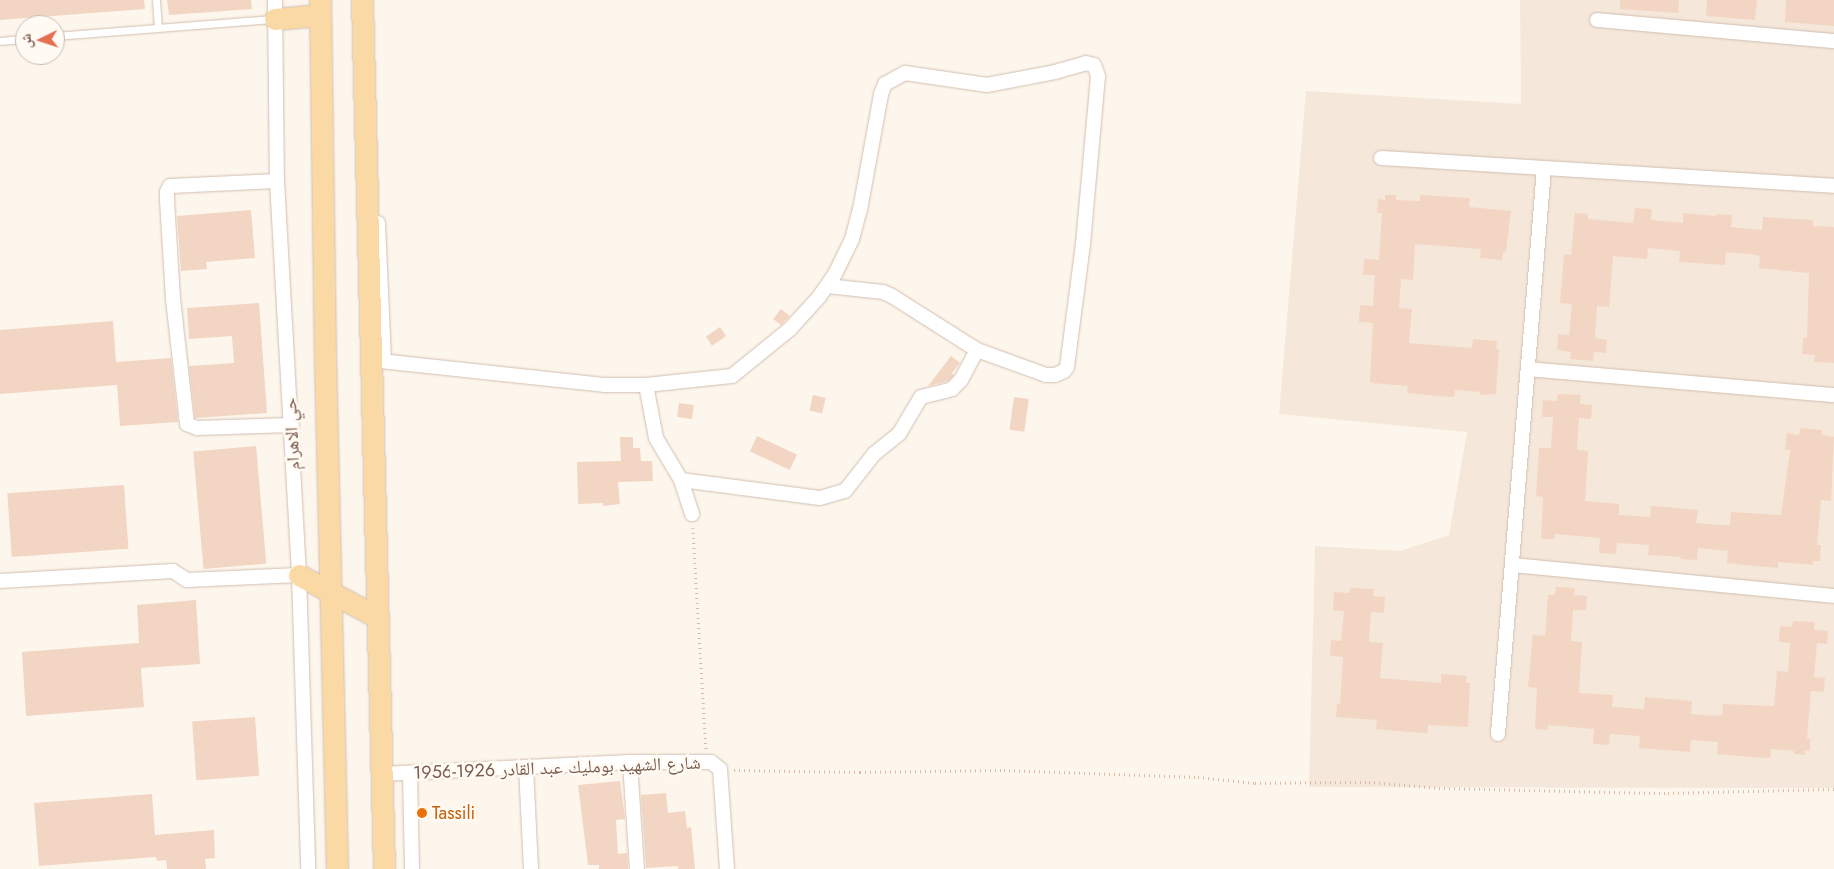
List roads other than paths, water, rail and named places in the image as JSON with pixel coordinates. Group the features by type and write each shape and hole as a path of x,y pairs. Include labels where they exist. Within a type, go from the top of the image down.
{"main road":[{"path":"362,0 377,360 377,617 384,869"},
{"path":"275,9 320,8 330,592 337,869"},
{"path":"299,575 377,617"}],"street":[{"path":"371,0 377,360 604,385 646,385 732,376 790,329 827,286 852,239 860,210 881,94 885,84 905,73 980,85 1055,72 1090,63 1096,68 1098,76 1084,244 1066,367 1058,374 1046,375 976,350 892,296 865,289 827,286"},
{"name":"حي الاهرام","path":"275,9 277,181 299,575 308,869"},
{"path":"1597,20 1834,41"},
{"path":"1381,158 1834,186"},
{"path":"1498,734 1544,168"},
{"path":"277,181 170,186 167,192 167,200 186,424 197,428 292,425"},
{"path":"682,480 820,498 845,491 870,458 899,434 921,397 952,389 961,380 976,350"},
{"path":"1528,369 1834,395"},
{"path":"646,385 656,438 682,480 692,514"},
{"path":"1512,565 1834,596"},
{"path":"0,581 173,571 187,580 299,575"},
{"name":"شارع الشهيد بومليك عبد القادر 1926-1956","path":"382,774 630,762 707,761 715,763 720,769 727,869"},
{"path":"630,762 637,869"},
{"path":"526,767 531,869"},
{"path":"410,773 412,869"}],"lane":[{"path":"156,0 158,27"},
{"path":"65,35 158,27 275,9"},
{"path":"0,41 15,40"}],"place":[{"name":"Tassili","path":"422,813"}]}
